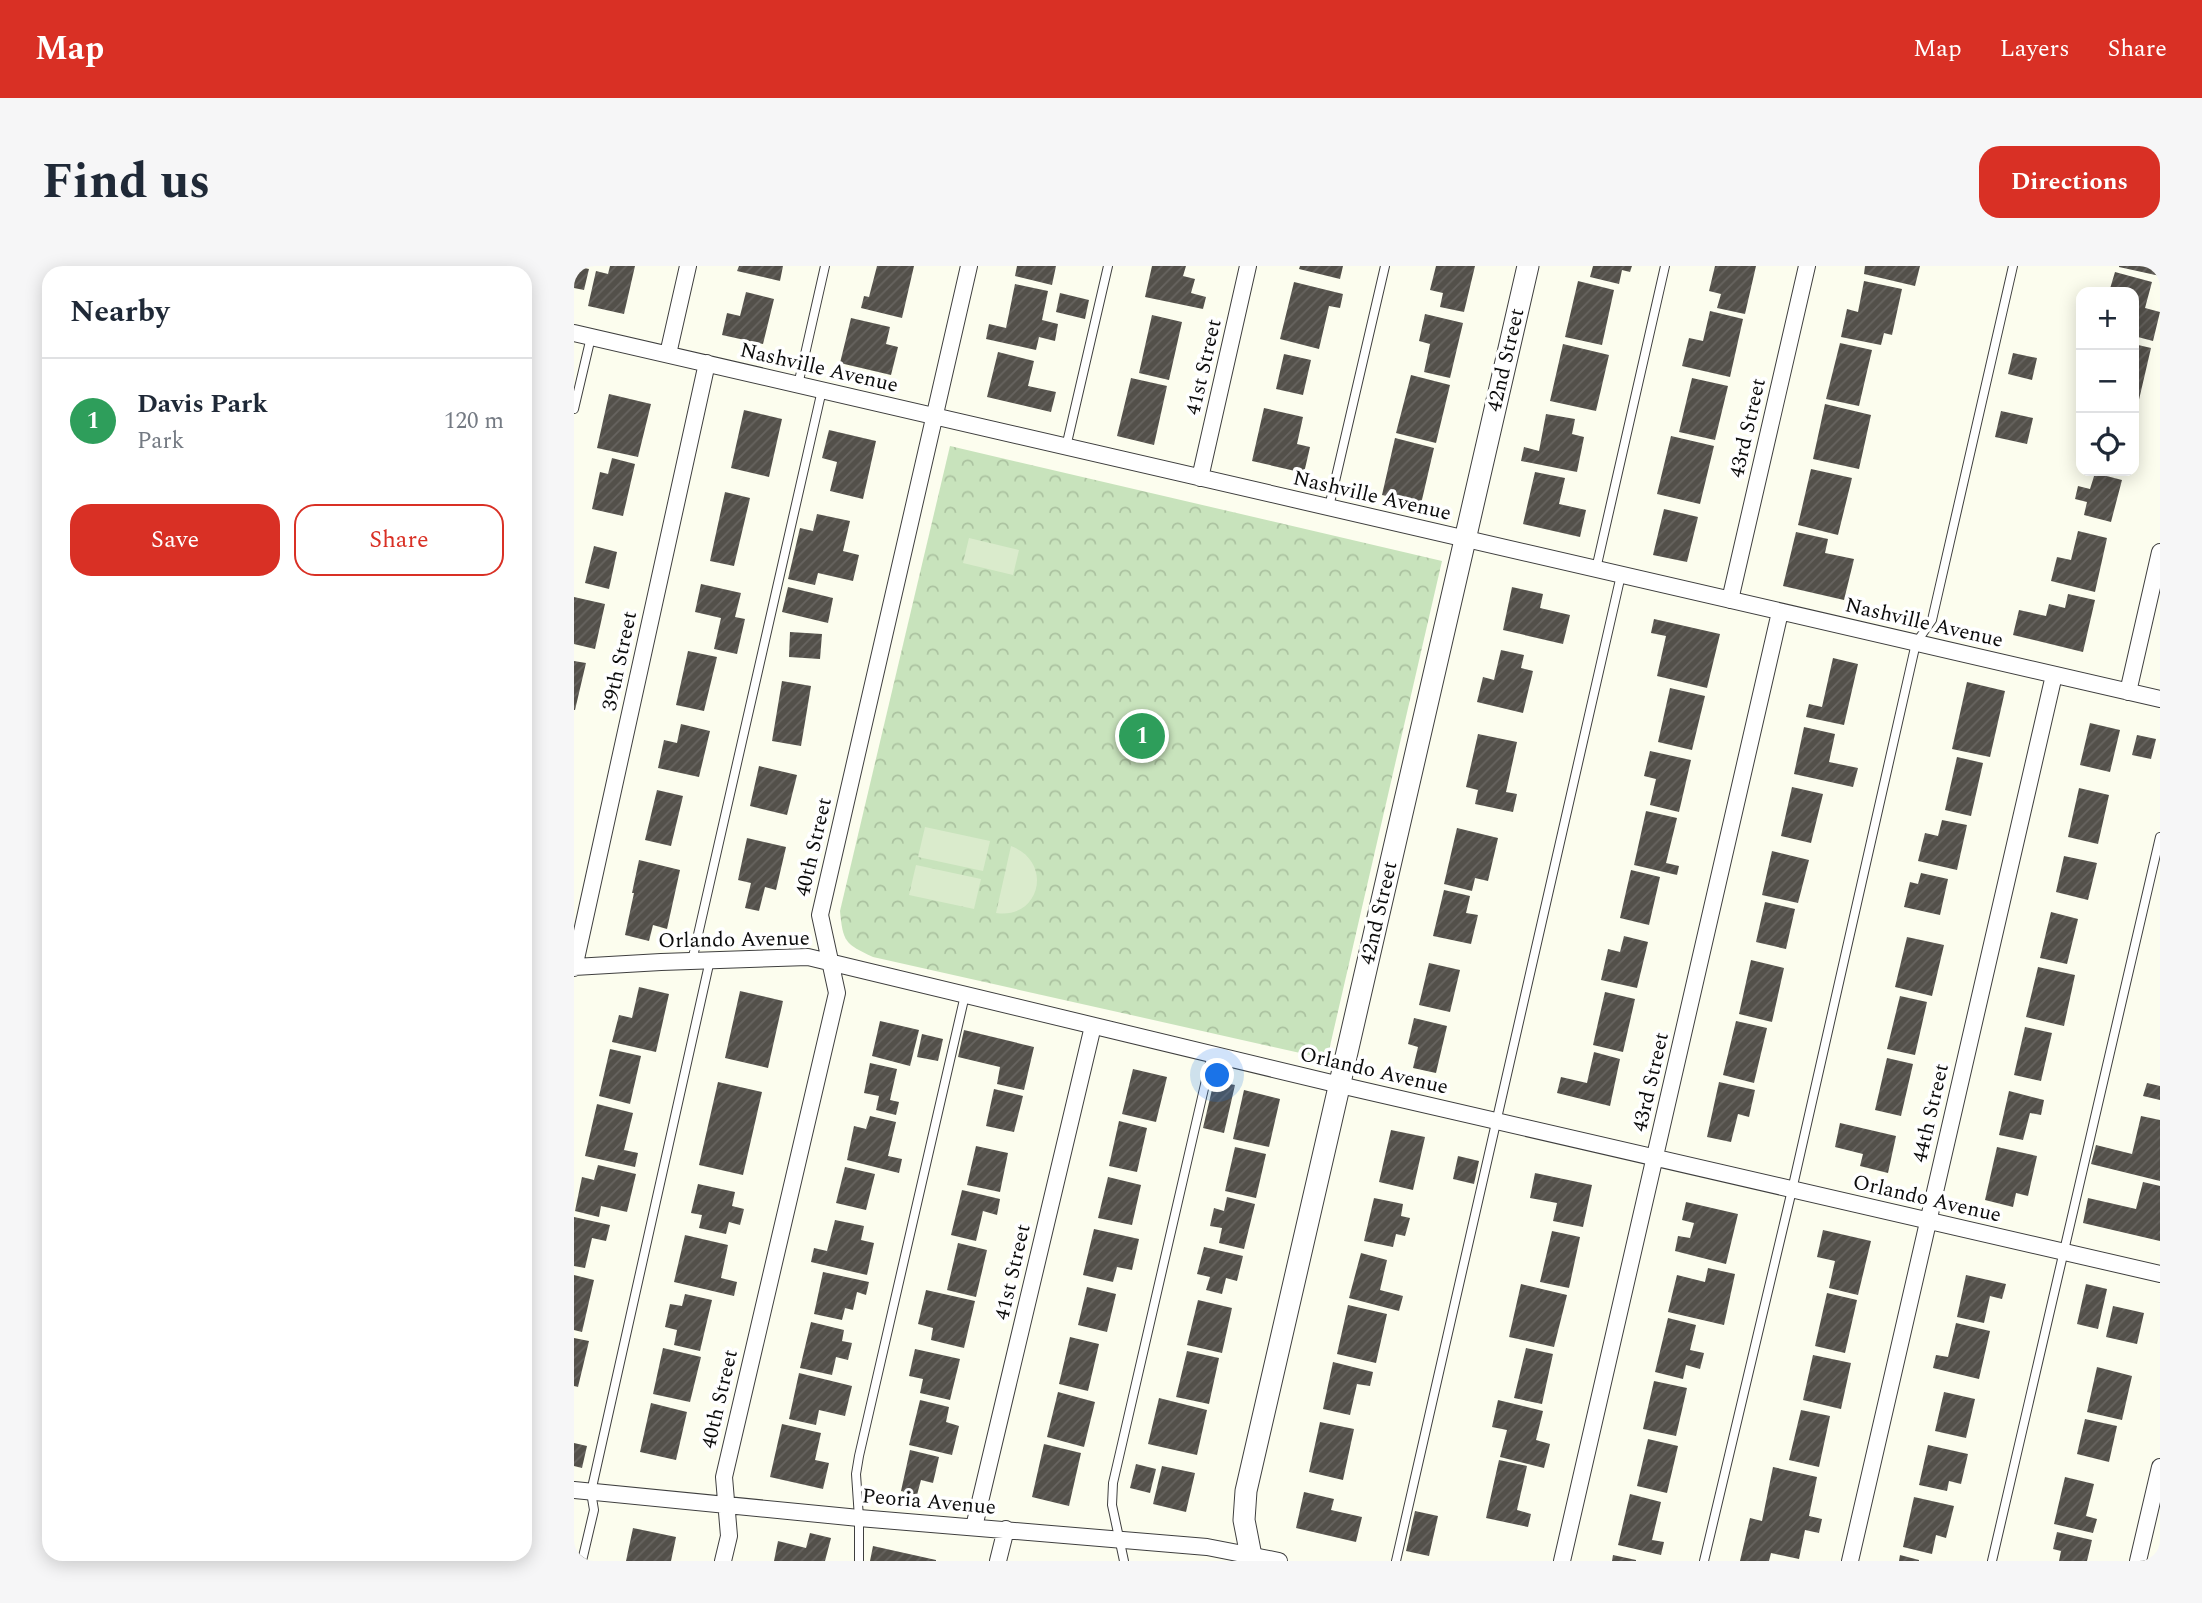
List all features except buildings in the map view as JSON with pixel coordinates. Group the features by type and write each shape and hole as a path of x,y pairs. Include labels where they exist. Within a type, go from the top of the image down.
{"street":[{"path":"668,355 688,266"},
{"name":"40th Street","path":"723,1561 729,1536 724,1477 836,993 820,915 969,266"},
{"name":"41st Street","path":"1200,478 1248,266"},
{"name":"42nd Street","path":"1252,1558 1244,1520 1246,1492 1528,266"},
{"name":"43rd Street","path":"1730,600 1807,266"},
{"name":"Nashville Avenue","path":"574,333 2160,699"},
{"name":"39th Street","path":"574,967 707,363"},
{"path":"2128,692 2160,552"},
{"name":"43rd Street","path":"1562,1561 1780,612"},
{"name":"44th Street","path":"1850,1561 2054,675"},
{"name":"Orlando Avenue","path":"574,967 808,957 1340,1085 2160,1275"},
{"name":"41st Street","path":"974,1527 1093,1026"},
{"path":"2138,1561 2160,1466"},
{"name":"Peoria Avenue","path":"574,1490 859,1518 1207,1547 1252,1558 1279,1561"},
{"path":"998,1561 1006,1530"}],"lane":[{"path":"798,384 825,266"},
{"path":"1066,447 1108,266"},
{"path":"1329,508 1385,266"},
{"path":"1595,569 1665,266"},
{"path":"1704,1561 1792,1190 1916,643 1933,620 2013,266"},
{"path":"574,409 591,337"},
{"path":"692,961 822,390"},
{"path":"1396,1561 1622,575"},
{"path":"1992,1561 2160,837"},
{"path":"582,1561 594,1510 591,1492 710,960"},
{"path":"859,1561 856,1474 859,1456 965,995"},
{"path":"1124,1561 1112,1505 1113,1483 1212,1054"}],"green space":[{"path":"950,446 1442,561 1327,1059 873,957 847,941 842,929 840,911"},
{"path":"969,538 1019,550 1013,575 963,563"},
{"path":"925,827 990,841 983,871 918,857"},
{"path":"1011,846 1025,854 1033,864 1037,876 1036,888 1023,908 1011,913 996,913"},
{"path":"916,865 981,879 974,909 909,895"}],"place":[{"name":"Davis Park","path":"1142,736"}]}
